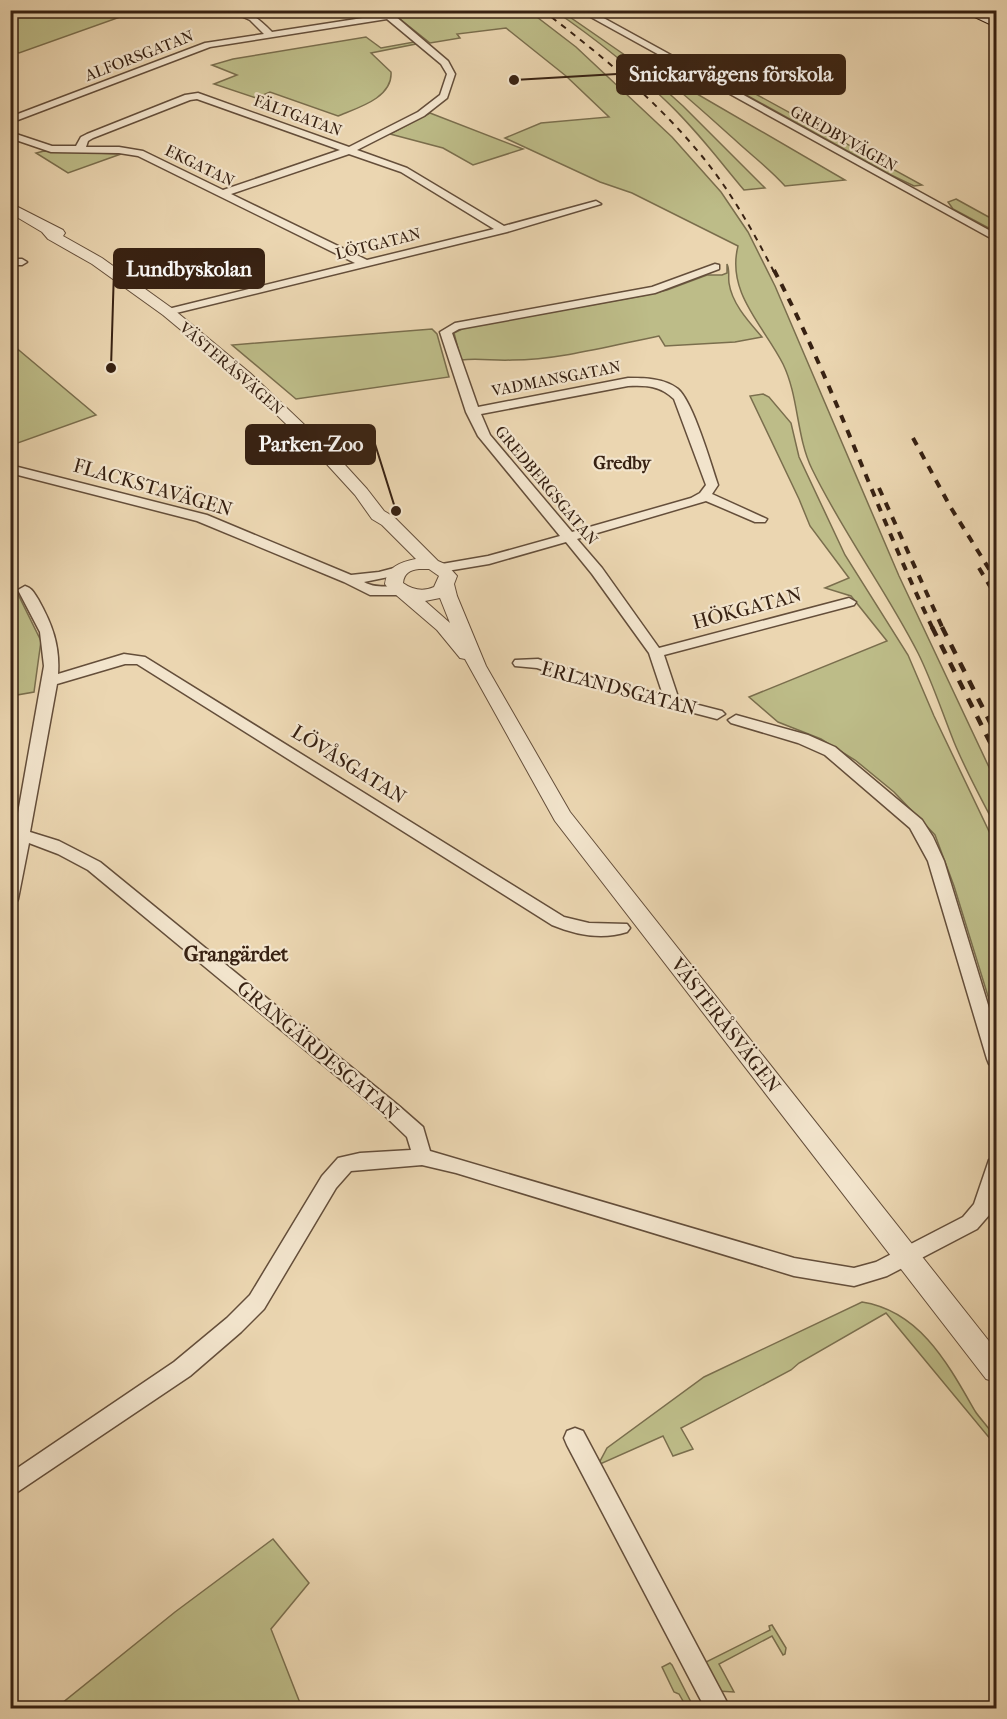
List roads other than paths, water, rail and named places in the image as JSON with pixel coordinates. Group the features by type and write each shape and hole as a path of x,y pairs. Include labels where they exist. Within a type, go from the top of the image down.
{"main road":[{"path":"966,10 996,23"}],"street":[{"path":"232,10 253,18 270,35"},
{"name":"GREDBYVÄGEN","path":"582,10 996,238"},
{"path":"223,193 350,150 428,110 444,96 450,81 449,69 441,58 386,13"},
{"name":"ALFORSGATAN","path":"10,120 196,49 386,13"},
{"name":"FÄLTGATAN","path":"80,150 84,139 90,136 193,95 404,170 503,230"},
{"name":"EKGATAN","path":"10,135 42,147 140,153 364,264"},
{"name":"LÖTGATAN","path":"168,312 503,230 596,204"},
{"name":"VÄSTERÅSVÄGEN","path":"10,207 46,229 66,245 97,261 168,312 245,376 329,457 361,492 378,515 388,521 441,574 477,666 562,816 996,1370"},
{"name":"GREDBERGSGATAN","path":"673,703 656,652 597,571 484,436 472,412 446,332 449,329 471,323 655,290 715,267"},
{"name":"VADMANSGATAN","path":"472,412 628,382 653,382 674,390 680,398 711,484 705,496"},
{"path":"10,483 17,470"},
{"name":"FLACKSTAVÄGEN","path":"17,470 106,491 202,518 350,579 370,591 403,592"},
{"path":"399,570 414,564 441,574 567,536 696,501 705,496 760,519"},
{"name":"VÄSTERÅSVÄGEN","path":"378,515 378,525 399,552 399,570 393,581 443,626 477,666"},
{"name":"FLACKSTAVÄGEN","path":"350,579 379,576 399,570"},
{"path":"403,592 429,595 441,590 441,574"},
{"path":"10,899 17,835 50,681 52,639 47,626 25,590"},
{"name":"HÖKGATAN","path":"656,652 849,602"},
{"name":"LÖVÅSGATAN","path":"50,681 124,659 140,660 558,921 577,929 601,931 621,928"},
{"name":"ERLANDSGATAN","path":"520,663 538,664 588,681 717,714"},
{"path":"736,720 803,738 830,751 916,824 936,861 996,1059"},
{"name":"GRANGÄRDESGATAN","path":"17,835 77,856 94,866 392,1111 416,1133 422,1157"},
{"path":"10,1486 182,1369 234,1325 257,1302 329,1182 345,1164 422,1157 456,1165 794,1267 854,1277 880,1270 970,1223 983,1208 996,1166"},
{"path":"575,1438 718,1708"}],"railway":[{"path":"542,10 626,78 683,134 712,168 749,226 774,272"},
{"path":"774,270 817,358 933,629"},
{"path":"913,438 951,508 996,580"},
{"path":"879,488 943,629"},
{"path":"979,568 996,596"},
{"path":"933,629 996,754"},
{"path":"943,629 996,734"}],"place":[{"name":"Snickarvägens förskola","path":"514,80"},
{"name":"Lundbyskolan","path":"111,368"},
{"name":"Parken-Zoo","path":"396,511"}],"district":[{"name":"Gredby","path":"622,463"},
{"name":"Grangärdet","path":"236,954"}]}
